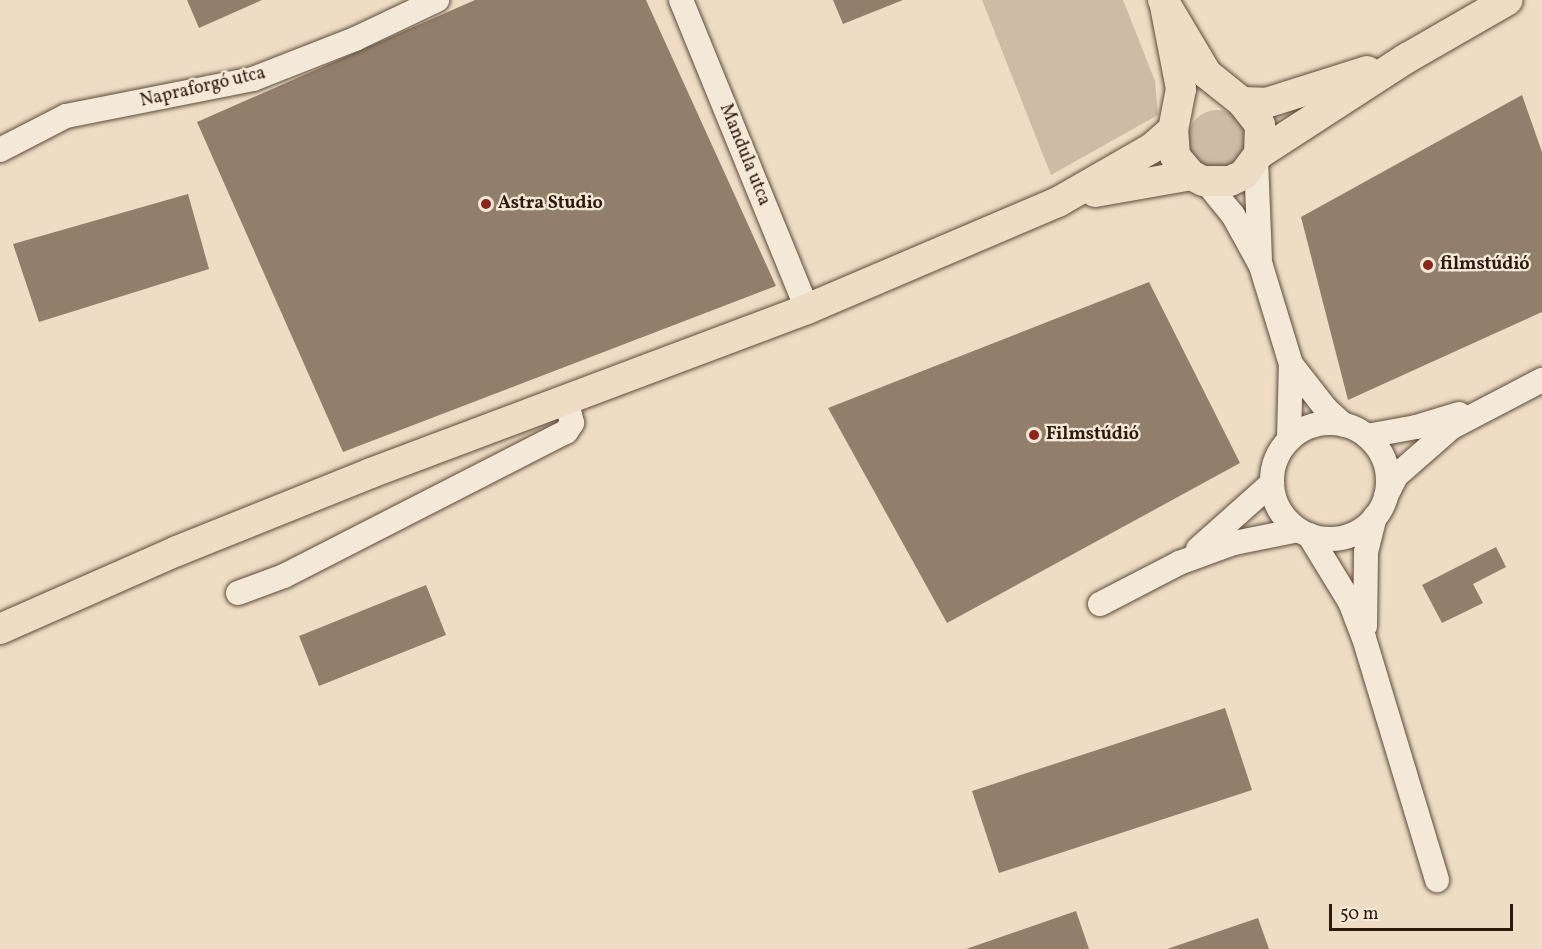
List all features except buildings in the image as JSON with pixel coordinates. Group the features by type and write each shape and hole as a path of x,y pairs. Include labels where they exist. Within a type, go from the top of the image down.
{"main road":[{"path":"1058,202 1133,183 1199,179 1230,181 1242,175 1257,157 1407,58 1509,0"},
{"path":"1164,3 1207,74 1237,99 1260,125 1257,157"},
{"path":"1164,3 1181,89 1175,123 1175,156 1199,179"},
{"path":"0,629 177,551 566,399 807,309 1058,202 1152,148 1201,97 1266,103 1407,58"}],"street":[{"name":"Napraforgó utca","path":"0,150 66,116 253,79 354,39 436,0"},
{"name":"Mandula utca","path":"681,0 807,309"},
{"path":"1257,157 1260,266"},
{"path":"1199,179 1233,215 1260,266 1291,364 1289,438"},
{"path":"1291,364 1319,400 1344,424 1367,436 1383,458 1387,471 1380,507 1366,552 1364,638"},
{"path":"1100,604 1179,563 1234,543 1304,532 1340,537 1365,526 1380,507 1396,476 1423,449 1452,427 1542,380"},
{"path":"238,594 284,576 566,432 572,423 566,399"},
{"path":"1367,436 1485,409"},
{"path":"1344,424 1311,426 1289,438 1276,458 1272,483 1277,506 1304,532 1350,602 1364,638 1437,880"},
{"path":"1179,563 1228,526 1272,483"}],"shaded area":[{"path":"982,0 1123,0 1155,81 1158,115 1051,175"},
{"path":"1211,110 1223,110 1238,118 1246,133 1246,145 1238,160 1223,168 1211,168 1196,160 1188,145 1188,133 1196,118"}],"place":[{"name":"Astra Studio","path":"486,204"},
{"name":"filmstúdió","path":"1428,265"},
{"name":"Filmstúdió","path":"1034,435"}]}
